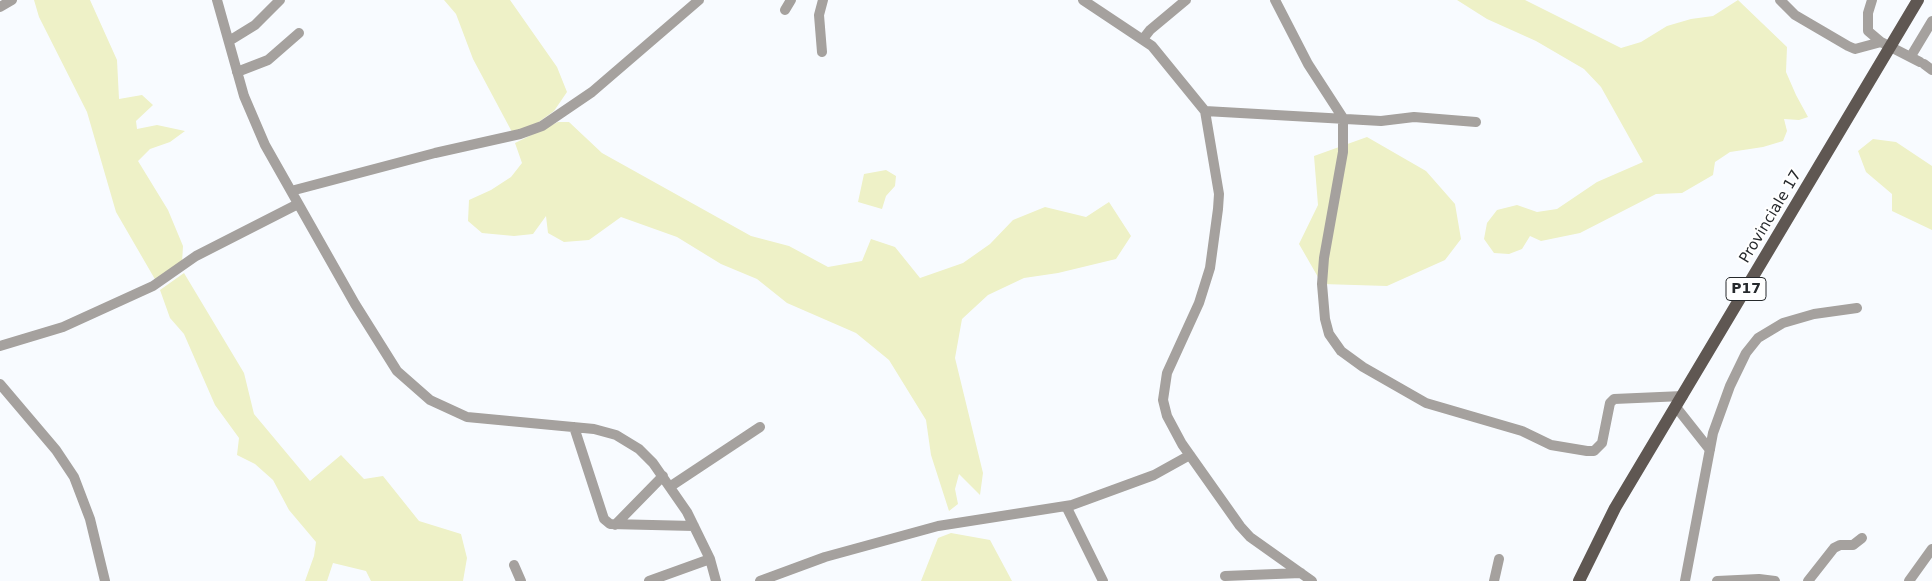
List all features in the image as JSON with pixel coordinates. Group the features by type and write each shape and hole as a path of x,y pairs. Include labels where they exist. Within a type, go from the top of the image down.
{"main road":[{"name":"Provinciale 17","path":"1579,581 1615,508 1679,402 1886,44 1918,0"}],"street":[{"path":"0,8 12,0"},
{"path":"217,0 237,72 253,120 298,204 381,348 397,371 430,400 466,417 480,420 574,426 616,436 639,449 671,486 710,559 716,581"},
{"path":"229,41 255,25 280,0"},
{"path":"292,191 435,153 520,134 542,126 592,92 699,0"},
{"path":"785,10 791,0"},
{"path":"822,52 819,15 823,0"},
{"path":"1083,0 1152,46 1206,111 1219,194 1210,268 1199,303 1167,373 1163,400 1167,416 1190,455 1226,507 1250,537 1312,581"},
{"path":"1143,39 1150,30 1186,0"},
{"path":"1276,0 1308,64 1342,118 1343,152 1324,258 1321,301 1329,334 1350,359 1426,403 1522,431 1551,445 1587,451 1594,451 1602,443 1610,403 1614,399 1679,402 1710,450"},
{"path":"1780,0 1795,15 1855,49 1886,44"},
{"path":"1872,0 1868,13 1868,31 1886,44 1925,65"},
{"path":"1911,56 1932,21"},
{"path":"237,72 268,60 299,33"},
{"path":"1206,111 1381,121 1414,117 1476,122"},
{"path":"0,346 63,327 153,286 196,256 298,204"},
{"path":"1685,581 1718,416 1746,353 1758,338 1783,323 1857,308"},
{"path":"0,384 56,450 74,477 90,519 105,581"},
{"path":"574,426 604,519 610,524 616,525 694,526"},
{"path":"671,486 760,427"},
{"path":"760,581 825,557 938,526 1066,506 1154,475 1190,455"},
{"path":"616,525 663,476"},
{"path":"1066,506 1103,581"},
{"path":"1808,581 1834,548 1840,545 1853,545 1862,538"},
{"path":"1909,581 1932,549"},
{"path":"650,581 710,559"},
{"path":"1494,581 1499,559"},
{"path":"514,565 520,581"},
{"path":"1225,576 1302,573"},
{"path":"1717,581 1759,579 1775,581"}],"green space":[{"path":"34,0 90,0 117,60 119,99 142,95 153,105 136,121 137,129 157,125 185,131 170,142 150,149 138,161 168,210 183,246 182,263 156,281 116,212 87,112 39,17"},
{"path":"444,0 510,0 557,67 567,92 554,111 536,124 512,132 473,59 456,14"},
{"path":"1457,0 1525,0 1621,48 1641,42 1667,26 1691,19 1713,16 1738,0 1787,47 1786,72 1808,117 1799,120 1784,119 1787,131 1783,141 1763,147 1730,152 1715,162 1713,175 1682,193 1656,194 1580,233 1541,241 1530,236 1522,249 1509,254 1494,253 1484,239 1487,223 1497,210 1517,205 1537,212 1557,209 1597,182 1643,162 1601,87 1584,69 1536,41 1487,19"},
{"path":"558,122 569,122 602,153 751,236 789,246 828,267 862,261 871,239 895,247 920,278 963,263 990,244 1013,220 1045,207 1086,217 1109,202 1131,236 1116,259 1058,273 1024,278 988,295 962,319 955,358 983,473 980,495 959,474 955,489 958,504 949,511 931,455 926,420 889,360 856,333 787,303 757,279 721,264 677,237 621,217 589,240 564,242 548,233 546,216 533,234 514,236 482,233 468,221 469,200 491,190 511,177 522,163 515,143"},
{"path":"1367,137 1426,171 1455,204 1461,239 1445,260 1387,286 1322,284 1299,244 1318,205 1314,156"},
{"path":"1873,139 1896,142 1932,166 1932,230 1892,211 1892,194 1866,172 1858,151"},
{"path":"886,170 896,176 895,186 886,196 882,209 858,202 864,174"},
{"path":"184,273 244,373 254,414 310,481 341,455 364,479 383,476 419,521 461,534 467,558 463,581 371,581 366,571 333,563 327,581 305,581 314,556 316,542 289,510 273,480 255,464 237,455 239,438 215,405 184,334 170,318 160,290"},
{"path":"951,533 990,540 1012,581 921,581 938,538"}]}
